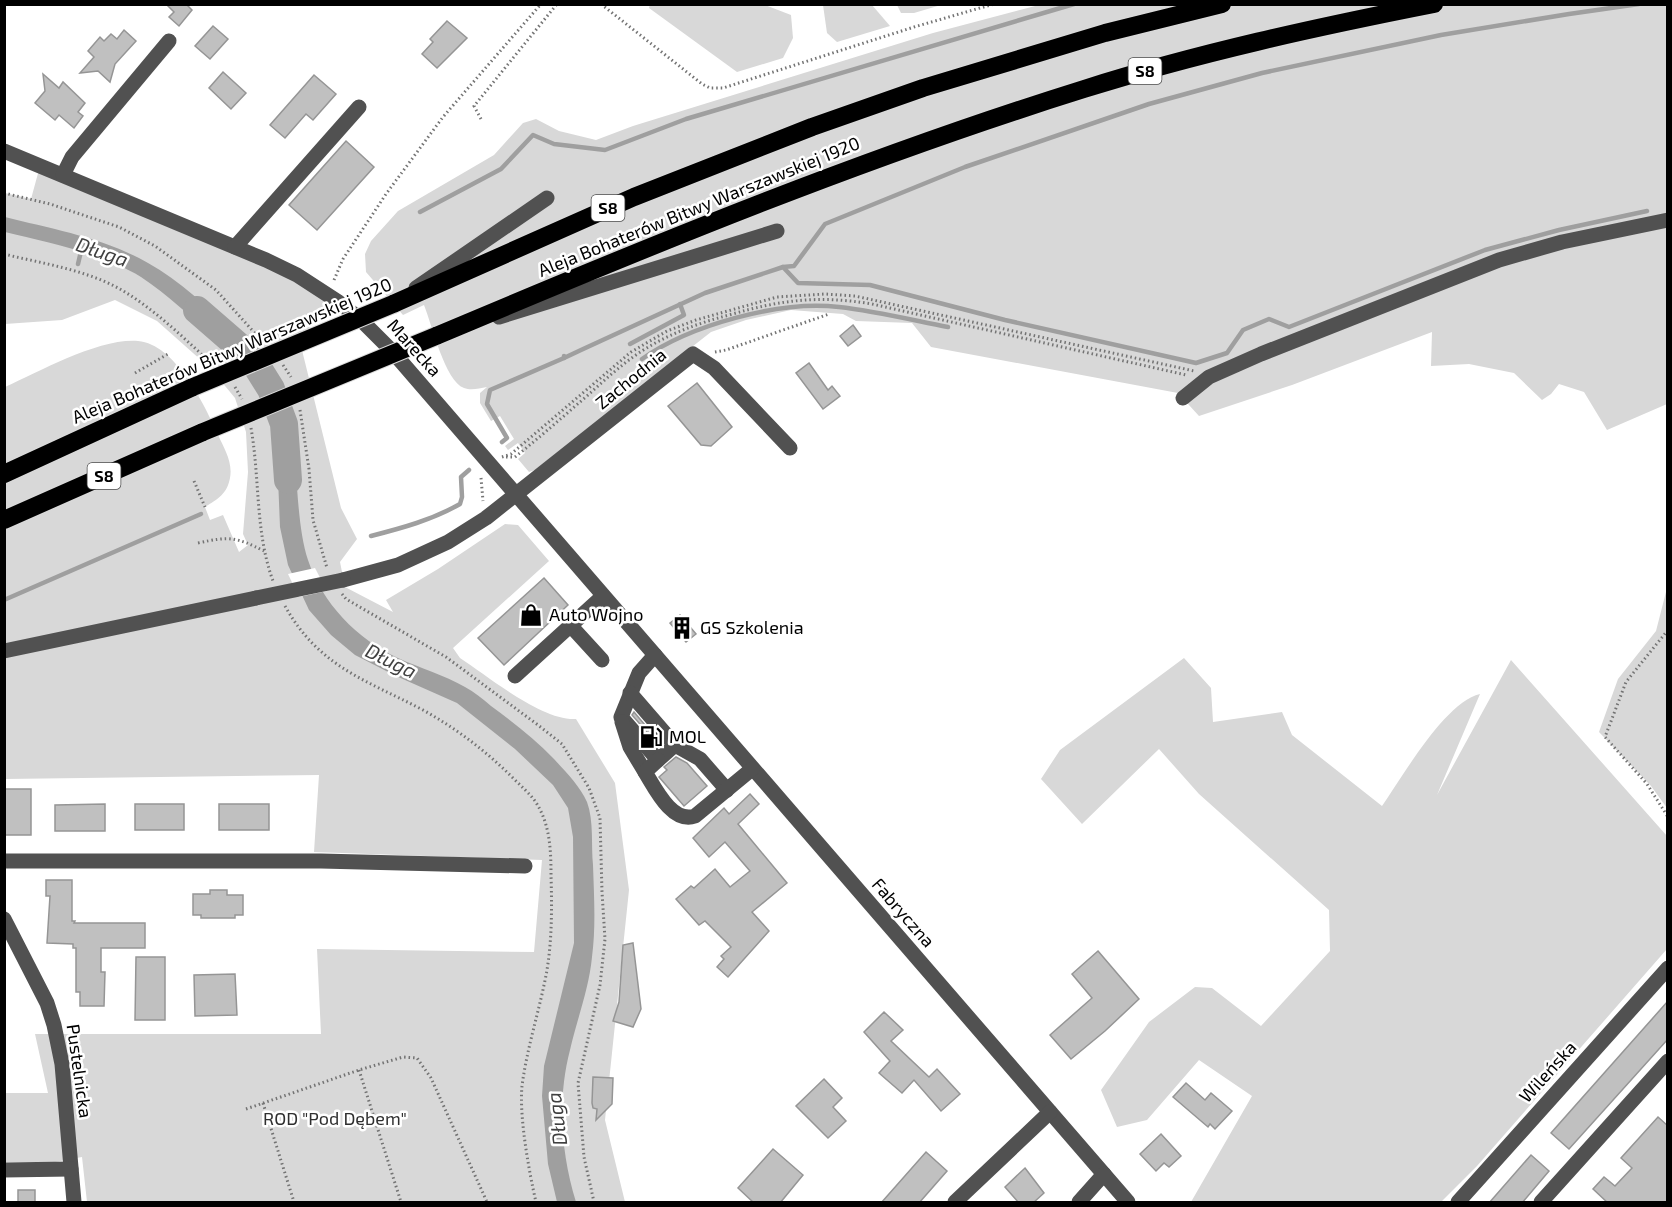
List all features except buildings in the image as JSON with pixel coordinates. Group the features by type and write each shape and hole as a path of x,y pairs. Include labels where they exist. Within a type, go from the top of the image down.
{"highway":[{"name":"Aleja Bohaterów Bitwy Warszawskiej 1920","path":"4,474 193,387 393,304 634,196 812,126 933,85 1060,46 1222,4"},
{"name":"Aleja Bohaterów Bitwy Warszawskiej 1920","path":"4,520 202,432 672,237 937,136 1136,73 1305,31 1434,4"}],"street":[{"path":"63,175 72,157 169,41"},
{"path":"235,247 359,107"},
{"name":"Marecka","path":"4,151 235,247 297,276 337,300 392,351 652,652"},
{"path":"393,304 548,198"},
{"path":"1183,398 1204,374 1261,354 1499,260 1562,242 1668,220"},
{"path":"436,336 777,231"},
{"name":"Zachodnia","path":"4,651 343,580 398,566 448,542 486,518 693,354 714,368 790,448"},
{"path":"515,676 603,596"},
{"path":"570,625 602,660"},
{"path":"652,652 642,667 621,717 624,734 645,772 667,804 680,816 687,818 695,816 752,769"},
{"name":"Fabryczna","path":"652,652 1128,1203"},
{"path":"630,693 675,745 700,759 727,790"},
{"path":"621,717 658,760"},
{"path":"645,772 675,745"},
{"path":"4,861 321,861 525,866"},
{"name":"Pustelnicka","path":"4,919 47,1003 54,1025 62,1064 74,1203"},
{"name":"Wileńska","path":"1458,1203 1668,968"},
{"path":"1540,1203 1668,1061"},
{"path":"955,1203 1050,1112"},
{"path":"4,1170 71,1169"},
{"path":"1079,1202 1104,1174"}],"path":[{"path":"333,283 344,259 368,222 443,117 541,4"},
{"path":"481,119 474,106 557,4"},
{"path":"601,4 710,88 723,88 994,4"},
{"path":"4,254 88,275 118,288 160,318 215,366"},
{"path":"825,294 855,296 1204,374 1188,375 872,304 834,299 788,301 764,305 708,321 656,342 604,380 516,458 499,457 511,454 606,372 648,341 696,320 777,297 825,294"},
{"path":"693,354 726,350 829,314"},
{"path":"135,373 168,354"},
{"path":"234,386 244,404"},
{"path":"249,419 255,447 264,551 277,591"},
{"path":"194,481 205,507"},
{"path":"198,543 217,539 240,539 264,551"},
{"path":"282,601 319,651 351,674 468,737 489,754 524,789 535,801 544,818 551,860 551,940 547,972 522,1088 522,1111 536,1203"},
{"path":"366,610 446,657 554,737 562,744 589,788 600,818 605,939 600,985 578,1083 584,1157 594,1203"},
{"path":"1668,630 1626,682 1605,737 1647,784 1668,817"},
{"path":"246,1109 358,1070 403,1058 417,1058 431,1078 487,1203"},
{"path":"358,1070 401,1203"},
{"path":"263,1103 294,1203"}],"green space":[{"path":"650,4 765,5 791,15 793,38 783,58 737,72 649,8"},
{"path":"823,5 872,5 890,26 837,42 827,33"},
{"path":"897,5 941,5 914,13 901,13"},
{"path":"1039,5 1667,5 1667,404 1607,430 1584,392 1559,384 1542,400 1514,373 1469,364 1431,366 1432,332 1292,385 1199,416 1178,393 931,347 912,323 856,321 843,314 791,310 746,320 711,332 535,470 529,472 518,459 525,453 518,443 508,450 505,446 514,439 500,416 491,421 480,403 480,393 487,387 464,388 451,375 424,305 403,315 366,272 365,254 371,241 398,211 494,155 523,123 536,119 559,131 596,140 633,126 933,33"},
{"name":"ROD \"Pod Dębem\"","path":"40,166 266,260 337,301 299,338 341,508 357,539 340,562 345,587 393,612 386,600 438,569 505,524 518,525 549,561 453,648 460,658 532,706 562,718 576,719 615,783 629,890 605,1120 625,1202 87,1202 82,1157 55,1162 5,1162 5,1093 48,1093 35,1034 321,1034 317,949 534,952 542,860 314,852 319,775 5,779 5,387 88,350 123,341 138,341 152,345 176,364 197,393 229,461 231,472 227,488 218,499 205,507 210,520 223,515 239,552 248,545 243,534 248,472 246,432 235,398 211,369 157,321 115,300 62,320 5,324 5,193 31,199"},
{"path":"1667,588 1667,808 1651,786 1599,732 1618,679 1656,631"},
{"path":"1184,658 1211,688 1213,722 1282,712 1292,735 1382,806 1439,725 1467,700 1480,694 1437,795 1511,660 1667,836 1667,949 1477,1166 1441,1202 1191,1202 1252,1096 1199,1060 1147,1120 1117,1127 1101,1090 1149,1022 1195,987 1212,988 1261,1026 1330,951 1329,910 1199,794 1159,749 1082,824 1041,779 1060,750"}],"water":[{"path":"5,217 78,235 131,254 171,278 234,331 217,339 141,277 93,255 5,232"},
{"path":"274,373 281,383 264,390 257,380"},
{"path":"294,438 304,547 314,576 332,605 355,630 383,650 457,683 482,698 547,752 572,779 587,802 592,833 593,946 588,981 566,1069 562,1107 564,1146 576,1202 557,1202 548,1164 542,1096 544,1066 574,943 573,837 568,808 553,785 515,749 457,703 355,655 331,635 309,610 288,565 280,527 278,478 272,447"}],"pier":[{"path":"315,568 327,591 299,597 288,574"}],"waterway":[{"path":"420,212 501,169 533,135 554,144 605,150 686,119 1074,4"},
{"path":"783,267 794,266 825,224 965,167 1149,104 1262,73 1441,35 1639,4"},
{"path":"564,356 564,358 705,293 783,267 798,283 870,285 1005,320 1196,363 1227,353 1243,330 1269,319 1289,327 1485,250 1559,230 1647,211"},
{"path":"78,264 82,247"},
{"path":"630,344 684,315 680,304"},
{"path":"642,359 662,347 710,326 763,311 790,307 839,307 948,327"},
{"name":"Długa","path":"197,310 251,357 271,389 284,424 288,480"},
{"path":"502,442 507,438 487,404 490,390 564,358"},
{"path":"371,536 428,519 460,504 461,477 469,470"},
{"path":"4,600 201,514"}],"place":[{"name":"Auto Wojno","path":"531,615"},
{"name":"GS Szkolenia","path":"682,628"},
{"name":"MOL","path":"651,737"}]}
